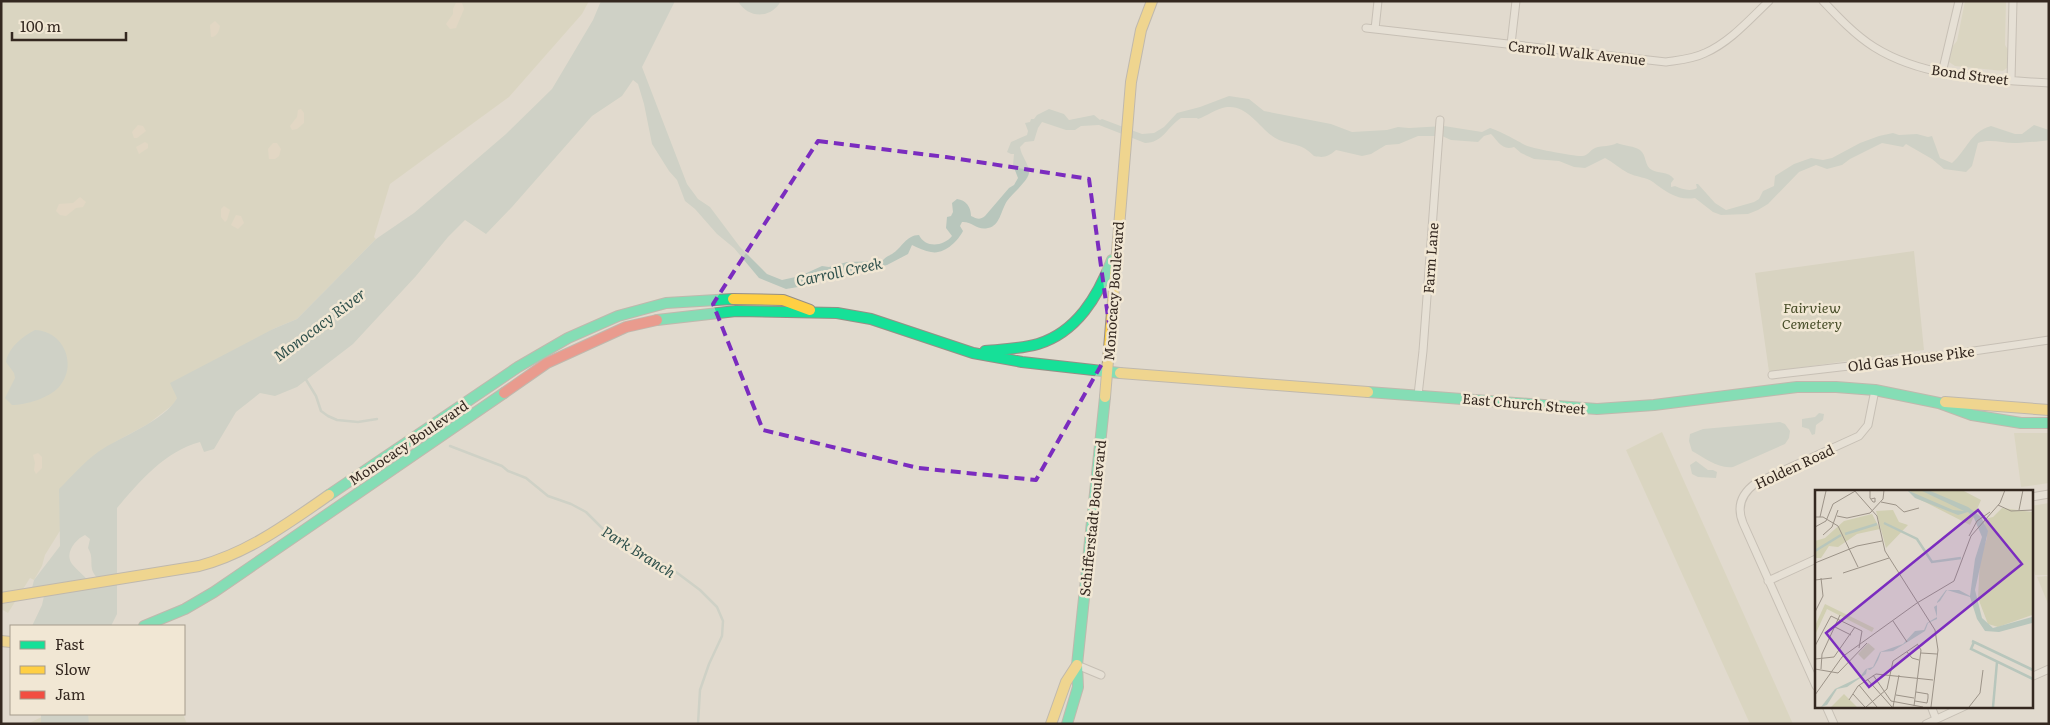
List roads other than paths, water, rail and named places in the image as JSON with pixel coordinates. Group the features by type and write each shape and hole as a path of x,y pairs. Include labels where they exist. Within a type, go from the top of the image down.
{"main road":[{"name":"Monocacy Boulevard","path":"146,625 185,609 214,592 547,364 626,327 668,317 736,311 837,313 871,319 973,353 1022,362 1107,372 1131,82 1141,30 1152,1"},
{"path":"973,353 1045,341 1068,329 1090,306 1100,289 1116,250"},
{"name":"Monocacy Boulevard","path":"6,597 198,566 224,560 266,538 518,367 568,338 618,316 666,303 727,298 783,300 813,312"},
{"name":"East Church Street","path":"1107,372 1597,409 1641,407 1797,387 1836,387 1875,390 1939,403 1972,415 2021,423 2049,423"},
{"name":"Schifferstadt Boulevard","path":"1067,724 1078,687 1077,665 1107,372"},
{"name":"East Church Street","path":"1939,403 1969,402 2049,410"},
{"name":"Schifferstadt Boulevard","path":"1051,724 1066,682 1077,665"}],"street":[{"path":"1375,29 1378,1"},
{"path":"1511,44 1516,1"},
{"name":"Carroll Walk Avenue","path":"1366,28 1666,62 1704,54 1740,30 1769,1"},
{"name":"Bond Street","path":"1823,1 1838,17 1874,47 1906,62 1942,73 2049,82"},
{"path":"1942,73 1959,1"},
{"path":"2011,80 2013,1"},
{"name":"Farm Lane","path":"1418,395 1440,120"},
{"name":"Old Gas House Pike","path":"1772,375 1953,354 2049,340"},
{"name":"Holden Road","path":"1815,684 1740,517 1740,502 1743,494 1756,483 1859,436 1868,425 1875,390"},
{"path":"2032,497 2049,494"},
{"path":"1768,581 1815,559"},
{"path":"1077,665 1101,675"},
{"path":"2032,677 2049,669"},
{"path":"1827,708 1834,724"},
{"path":"1932,708 1936,719"},
{"path":"1926,724 1961,708"}],"water":[{"path":"601,1 675,1 642,67 687,184 698,199 710,207 740,247 767,274 782,280 800,276 822,266 829,267 847,262 882,261 907,239 919,235 925,242 930,244 939,244 948,240 952,236 946,228 947,217 951,216 953,212 952,203 957,199 963,201 967,204 971,216 978,219 985,216 1009,188 1014,185 1018,178 1013,165 1014,154 1007,152 1011,142 1027,135 1028,131 1025,123 1030,122 1031,119 1049,109 1064,114 1069,120 1094,115 1100,120 1102,119 1142,134 1154,133 1164,127 1177,113 1229,96 1249,99 1264,111 1331,124 1352,132 1387,130 1398,127 1444,126 1482,132 1490,128 1528,146 1579,156 1586,155 1595,148 1617,143 1640,150 1649,168 1667,174 1674,179 1671,187 1675,186 1692,190 1697,188 1696,184 1698,184 1715,203 1726,210 1759,199 1763,191 1774,186 1775,176 1794,164 1811,158 1823,160 1832,158 1860,143 1879,136 1893,133 1899,135 1917,134 1928,137 1932,136 1940,158 1952,163 1978,132 1991,126 2015,134 2022,134 2034,125 2049,130 2049,140 2018,143 1988,141 1978,143 1972,166 1966,172 1944,169 1932,159 1906,144 1903,147 1882,143 1842,165 1827,169 1816,165 1799,172 1768,204 1758,210 1748,214 1721,215 1713,212 1695,198 1689,199 1672,195 1650,180 1628,173 1605,158 1585,168 1574,167 1559,161 1534,159 1521,153 1514,147 1506,148 1491,134 1484,136 1478,142 1451,140 1442,136 1418,136 1399,144 1386,145 1371,154 1362,156 1336,150 1328,156 1321,157 1314,156 1301,147 1279,140 1249,114 1235,108 1227,107 1216,110 1198,119 1181,118 1161,137 1145,143 1099,125 1081,126 1075,130 1066,130 1042,122 1034,141 1025,142 1020,147 1029,173 1024,182 1007,201 998,221 992,227 984,229 962,222 960,226 963,231 961,235 954,243 941,251 929,252 912,245 908,254 887,265 839,276 834,274 817,278 804,286 786,289 759,278 734,248 717,234 695,209 685,201 677,180 652,144 644,104 638,84 633,80 622,96 592,116 486,234 465,220 353,344 297,387 275,396 260,393 236,412 214,449 204,452 200,442 187,447 164,460 144,478 117,508 117,614 112,625 32,625 44,596 31,592 34,580 60,546 59,489 98,452 163,414 177,398 170,383 273,329 297,319 376,239 414,213 506,134 552,89 593,20","holes":["85,535 90,539 88,548 93,573 101,581 89,582 70,560 69,555 72,547"]},
{"path":"738,1 781,1 777,7 766,14 753,14 742,7"},
{"path":"35,330 54,336 65,351 67,369 65,378 55,391 43,398 24,404 12,405 5,398 15,378 14,373 6,362 7,357 17,343"},
{"path":"1819,413 1824,414 1823,420 1816,425 1815,434 1812,435 1809,429 1802,427 1802,419 1815,417"},
{"path":"1780,422 1785,424 1790,431 1789,438 1785,444 1733,467 1717,465 1707,460 1692,451 1689,441 1690,434 1703,429"},
{"path":"1696,461 1708,470 1717,472 1716,478 1698,477 1692,474 1690,465"},
{"path":"41,715 88,715 89,724 41,724"}],"waterway":[{"name":"Park Branch","path":"305,378 316,396 321,411 328,416 337,420 358,422 377,419"},
{"name":"Park Branch","path":"450,446 502,466 508,471 526,478 548,496 571,504 586,512 607,533 631,549 668,566 700,590 717,607 723,621 722,636 700,690 698,724"}],"water label":[{"name":"Carroll Creek","path":"839,271"},
{"name":"Monocacy River","path":"319,324"}],"park label":[{"name":"Fairview Cemetery","path":"1812,316"}]}
